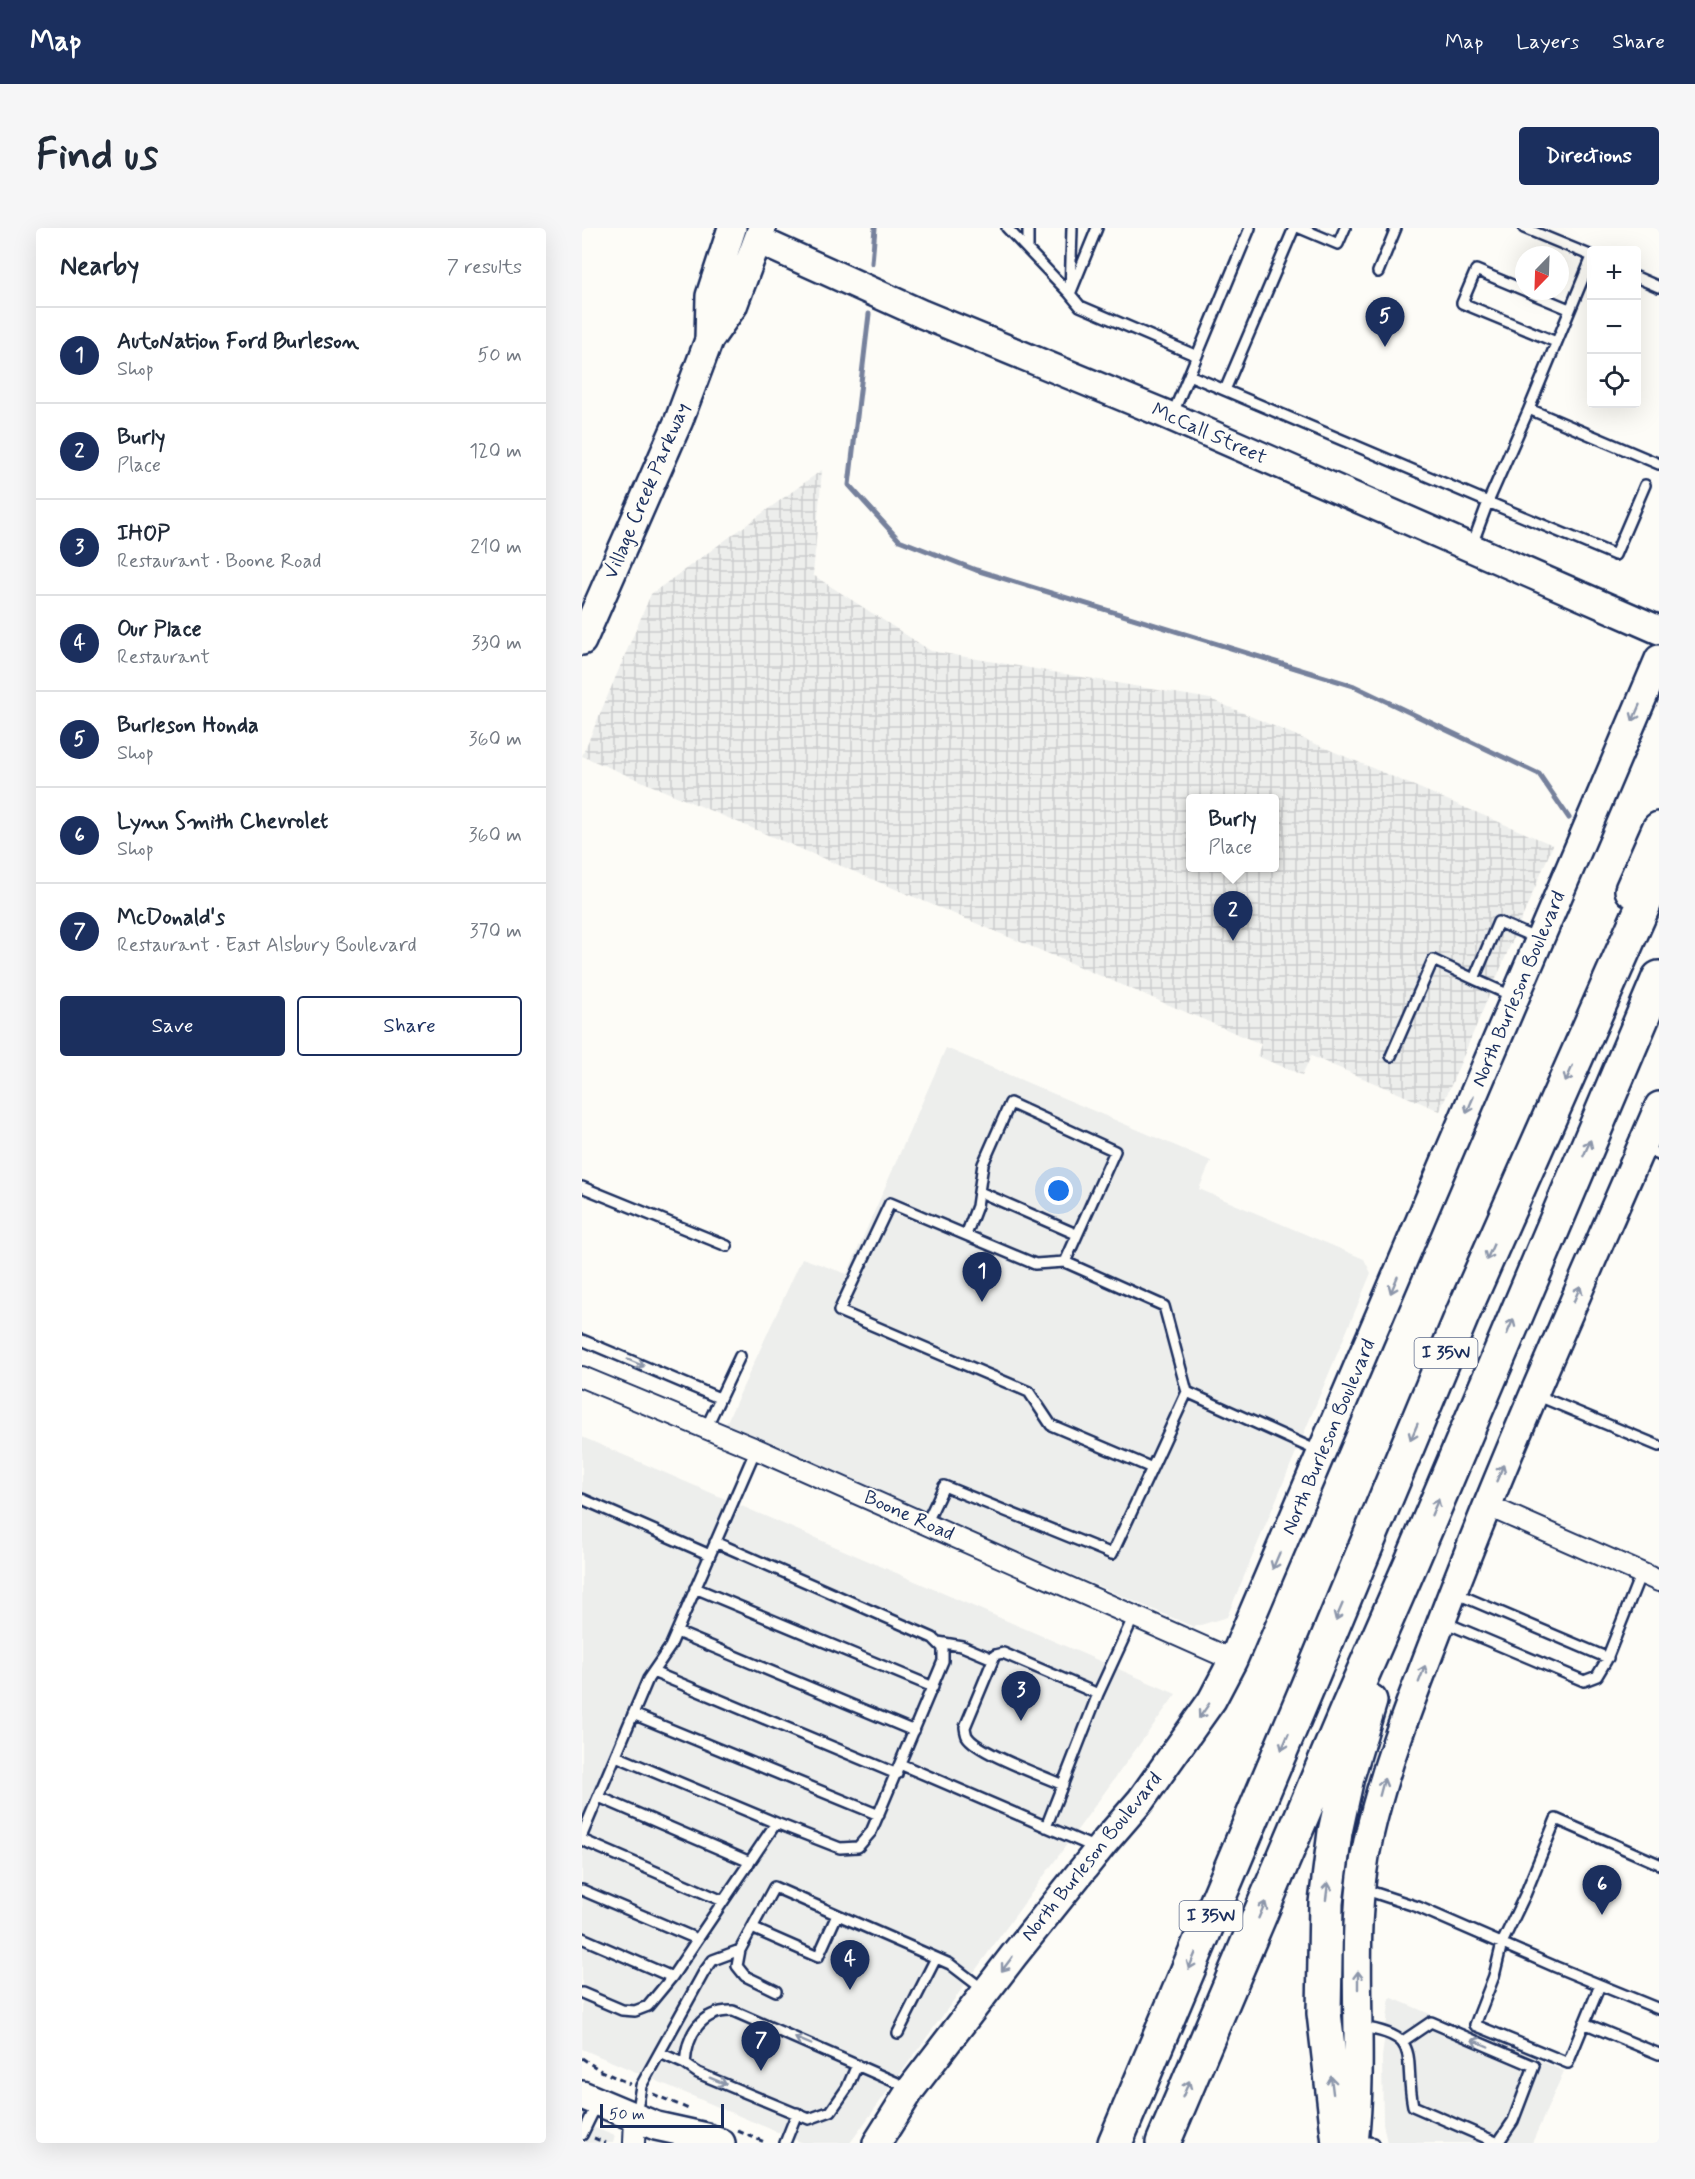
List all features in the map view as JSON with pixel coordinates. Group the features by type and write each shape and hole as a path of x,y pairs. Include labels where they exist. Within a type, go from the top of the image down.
{"highway":[{"path":"1592,1020 1626,905 1659,829"},
{"name":"I 35W","path":"1115,2143 1463,1313 1659,870"},
{"name":"I 35W","path":"1163,2143 1537,1263 1647,1027 1659,978"},
{"path":"1355,2142 1324,2013 1326,1904 1335,1832 1347,1777 1412,1561"}],"main road":[{"path":"732,228 741,236 742,243 732,287 733,306"},
{"name":"Village Creek Parkway","path":"709,340 710,296 732,228"},
{"name":"Village Creek Parkway","path":"582,641 679,420 709,340 733,306 760,234"},
{"name":"McCall Street","path":"760,234 922,314 1171,417 1659,630"},
{"name":"North Burleson Boulevard","path":"877,2143 912,2089 1098,1849 1148,1791 1212,1700 1233,1660 1322,1453 1659,659"},
{"path":"1355,2142 1358,2108 1357,1914 1369,1838 1384,1779 1486,1505 1534,1394 1650,1151 1659,1106"},
{"path":"590,2098 668,2131 706,2137 727,2136"}],"street":[{"name":"Boone Road","path":"582,1377 756,1449 1233,1660"},
{"path":"1486,1505 1659,1581"}],"lane":[{"path":"1007,228 1080,306 1197,357"},
{"path":"1028,228 1028,249"},
{"path":"1070,294 1072,228"},
{"path":"1070,294 1097,228"},
{"path":"1171,417 1250,228"},
{"path":"1225,390 1294,228"},
{"path":"1300,228 1338,244 1345,228"},
{"path":"1378,272 1396,228"},
{"path":"1524,228 1587,255"},
{"path":"1470,548 1587,268"},
{"path":"1515,287 1476,270 1462,303 1556,342"},
{"path":"1641,278 1659,286"},
{"path":"1547,300 1569,309"},
{"path":"1189,375 1615,555 1644,485"},
{"path":"1529,409 1659,464"},
{"path":"1474,979 1498,922 1540,940"},
{"path":"1391,1056 1432,960 1516,998"},
{"path":"966,1235 977,1206 983,1164 1010,1103 1115,1151 1065,1262"},
{"path":"582,1187 727,1246"},
{"path":"980,1192 1076,1234"},
{"path":"926,1524 944,1486 1112,1554 1152,1468 1187,1392 1164,1306 1065,1262 1035,1263 890,1203 839,1311 1029,1392 1051,1425 1152,1468"},
{"path":"582,1340 719,1398"},
{"path":"706,1428 740,1356"},
{"path":"1187,1392 1322,1453"},
{"path":"1534,1394 1659,1446"},
{"path":"582,1835 633,1714 653,1672 677,1632 756,1449"},
{"path":"582,1499 710,1555"},
{"path":"616,1756 840,1848 850,1849 863,1843 879,1815 943,1661 943,1648 933,1638 715,1542"},
{"path":"1442,1621 1584,1681 1597,1676 1608,1658 1641,1573"},
{"path":"695,1588 933,1687"},
{"path":"1453,1592 1608,1658"},
{"path":"1046,1827 1098,1694 1134,1616"},
{"path":"677,1632 914,1731"},
{"path":"938,1642 962,1646 993,1659"},
{"path":"1063,1785 1005,1760 975,1744 966,1735 965,1726 995,1655 1003,1653 1098,1694"},
{"path":"653,1672 897,1774"},
{"path":"633,1714 879,1815"},
{"path":"900,1764 1098,1849"},
{"path":"599,1797 750,1862"},
{"path":"1600,1985 1568,2063 1475,2025 1494,1976 1502,1943 1525,1895 1556,1819 1659,1864"},
{"path":"582,1993 622,2010 635,2011 648,2006 672,1977 776,1823"},
{"path":"582,1840 723,1901"},
{"path":"776,1991 745,1976 738,1966 740,1950 774,1887 950,1964 986,1992"},
{"path":"1361,1889 1418,1907 1659,2009"},
{"path":"582,1890 697,1939"},
{"path":"752,1928 818,1957 837,1915"},
{"path":"582,1938 672,1977"},
{"path":"668,2131 641,2088 704,1972 713,1960 740,1950"},
{"path":"898,2033 936,1958"},
{"path":"685,2064 690,2042 698,2026 708,2015 733,2011 912,2089"},
{"path":"1358,2027 1391,2033 1403,2041 1408,2059 1413,2106 1498,2143 1513,2121 1534,2066 1431,2022 1403,2041"},
{"path":"1584,2023 1659,2054"},
{"path":"660,2053 685,2064 698,2073 810,2119 831,2111 847,2088 857,2065"},
{"path":"582,2134 590,2098"},
{"path":"785,2143 797,2113"}],"path":[{"path":"582,2058 601,2071 641,2088 668,2131"},
{"path":"727,2136 767,2143"}],"shaded area":[{"path":"822,470 813,575 931,651 1210,699 1553,845 1440,1111 1311,1056 1302,1075 1257,1056 1261,1044 582,756 651,594"},
{"path":"946,1048 1211,1161 1199,1189 1364,1259 1371,1273 1227,1617 1194,1627 725,1426 802,1258 847,1274"},
{"path":"582,1437 1176,1694 850,2143 803,2143 582,2049"},
{"path":"1390,1997 1564,2071 1532,2143 1387,2143 1383,2123 1382,2057"},
{"path":"582,2123 615,2136 613,2143 582,2143"}],"waterway":[{"path":"872,263 875,228"},
{"path":"869,314 849,485 899,540 976,570 1354,686 1539,774 1569,818"}],"place":[{"name":"Burleson Honda","path":"1385,347"},
{"name":"Burly","path":"1233,941"},
{"name":"AutoNation Ford Burleson","path":"982,1302"},
{"name":"IHOP","path":"1021,1721"},
{"name":"Lynn Smith Chevrolet","path":"1602,1915"},
{"name":"Our Place","path":"850,1990"},
{"name":"McDonald's","path":"761,2071"}]}
